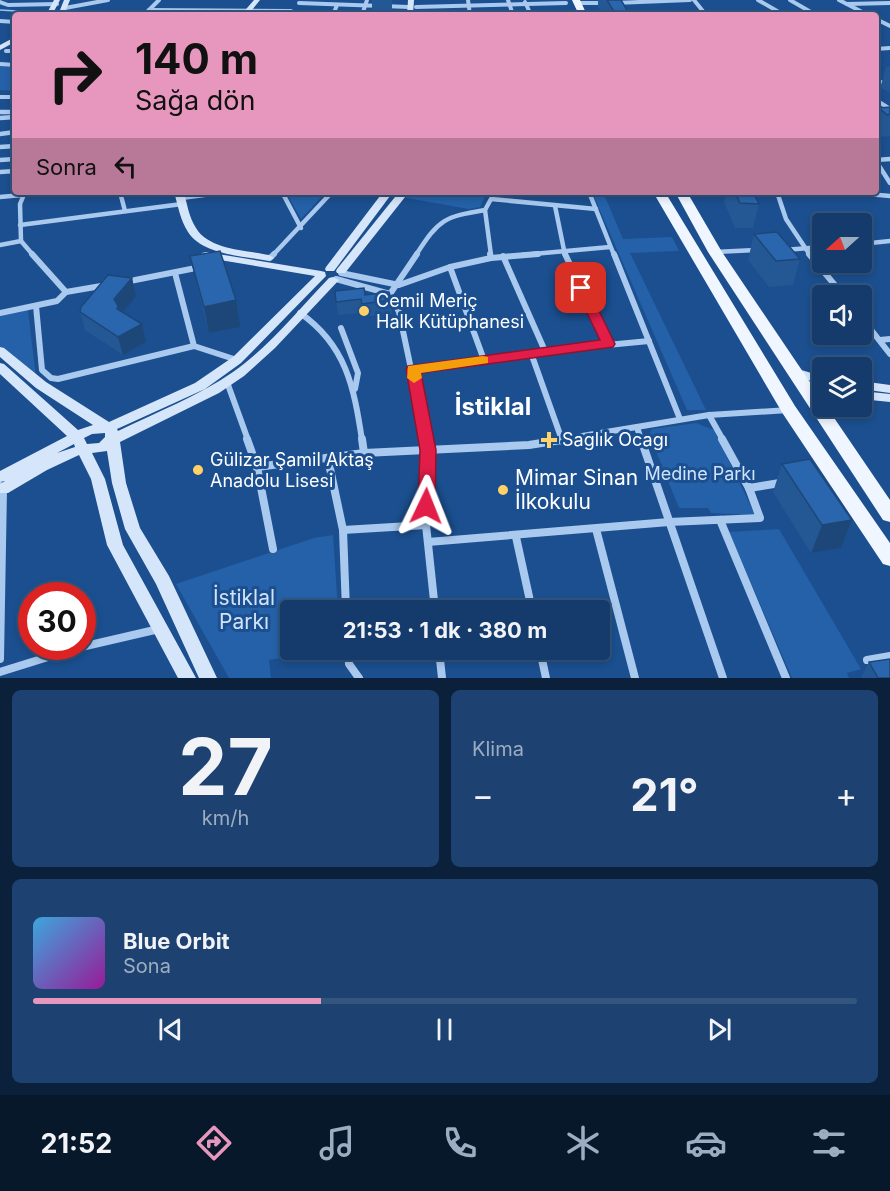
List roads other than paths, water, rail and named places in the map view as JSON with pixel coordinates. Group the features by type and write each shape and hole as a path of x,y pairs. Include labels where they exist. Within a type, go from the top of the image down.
{"main road":[{"path":"661,195 789,410 890,558"},
{"path":"683,195 715,252 794,372 812,391"},
{"path":"830,417 890,515"}],"street":[{"path":"63,12 67,0"},
{"path":"63,12 108,0"},
{"path":"149,10 159,0"},
{"path":"247,12 257,0"},
{"path":"363,12 367,0"},
{"path":"468,0 469,12"},
{"path":"577,2 692,0 704,12"},
{"path":"758,0 779,12"},
{"path":"790,0 811,12"},
{"path":"839,0 862,12"},
{"path":"297,2 337,5 413,3 467,6 509,2 566,1"},
{"path":"3,2 57,2"},
{"path":"847,4 887,2"},
{"path":"334,12 337,5"},
{"path":"149,10 214,12"},
{"path":"879,166 890,183"},
{"path":"24,195 20,225 21,241 66,292"},
{"path":"121,195 125,211"},
{"path":"20,225 125,211 211,195"},
{"path":"284,195 301,228"},
{"path":"270,258 301,228 329,195"},
{"path":"65,450 80,444 97,448 111,442 141,420 200,386 237,360 331,274 385,195"},
{"path":"0,351 41,385 90,417 103,421 141,420 227,382 271,345 401,195"},
{"path":"589,195 680,419"},
{"path":"777,195 778,204 807,249 835,285"},
{"path":"492,258 485,210 491,199 555,207 596,209"},
{"path":"181,201 188,241 207,253 229,259 399,285 450,267 503,256 610,248"},
{"path":"555,207 563,250 608,344"},
{"path":"390,294 399,285 420,248 450,216 485,210"},
{"path":"0,244 21,241"},
{"path":"872,243 890,241"},
{"path":"772,250 812,249"},
{"path":"715,252 761,250"},
{"path":"121,282 175,273 207,253 270,258 331,274 390,294 399,312 413,369 428,450 426,525 434,600"},
{"path":"503,256 545,351"},
{"path":"216,264 229,259"},
{"path":"450,267 484,360"},
{"path":"175,273 194,346"},
{"path":"0,313 57,302 66,292 110,284"},
{"path":"36,306 42,370 51,378 58,379 194,346 237,360"},
{"path":"300,313 314,321 344,359 354,393 364,453"},
{"path":"341,328 358,373 354,393"},
{"path":"872,330 890,354"},
{"path":"880,340 890,339"},
{"path":"413,369 545,351 649,341"},
{"path":"531,354 562,441"},
{"path":"0,367 80,444 115,545 162,628 187,678"},
{"path":"794,372 812,377"},
{"path":"227,382 257,467 273,549"},
{"path":"872,387 890,389"},
{"path":"872,396 890,398"},
{"path":"257,467 364,453 494,448 562,441 709,415 789,410"},
{"path":"428,542 516,537 669,522 760,518 749,488 709,415"},
{"path":"90,417 111,442 134,529 163,581 208,678"},
{"path":"0,659 1,484 26,475 65,450 80,444 94,428 117,447 141,420"},
{"path":"637,427 723,678"},
{"path":"328,459 343,530 346,600"},
{"path":"749,488 780,483"},
{"path":"720,520 786,678"},
{"path":"343,530 426,525"},
{"path":"596,530 635,678"},
{"path":"516,537 530,600"},
{"path":"0,672 77,648 162,628"},
{"path":"867,660 890,656"},
{"path":"349,660 359,678"},
{"path":"440,660 442,678"},
{"path":"542,660 546,678"}],"waterway":[{"path":"0,10 34,12"}],"place":[{"name":"Cemil Meriç Halk Kütüphanesi","path":"364,311"},
{"name":"Saglık Ocagı","path":"549,440"},
{"name":"Gülizar Şamil Aktaş Anadolu Lisesi","path":"198,470"},
{"name":"Mimar Sinan İlkokulu","path":"503,490"}],"district":[{"name":"İstiklal","path":"493,407"}],"park label":[{"name":"Medine Parkı","path":"700,474"},
{"name":"İstiklal Parkı","path":"244,610"}]}
